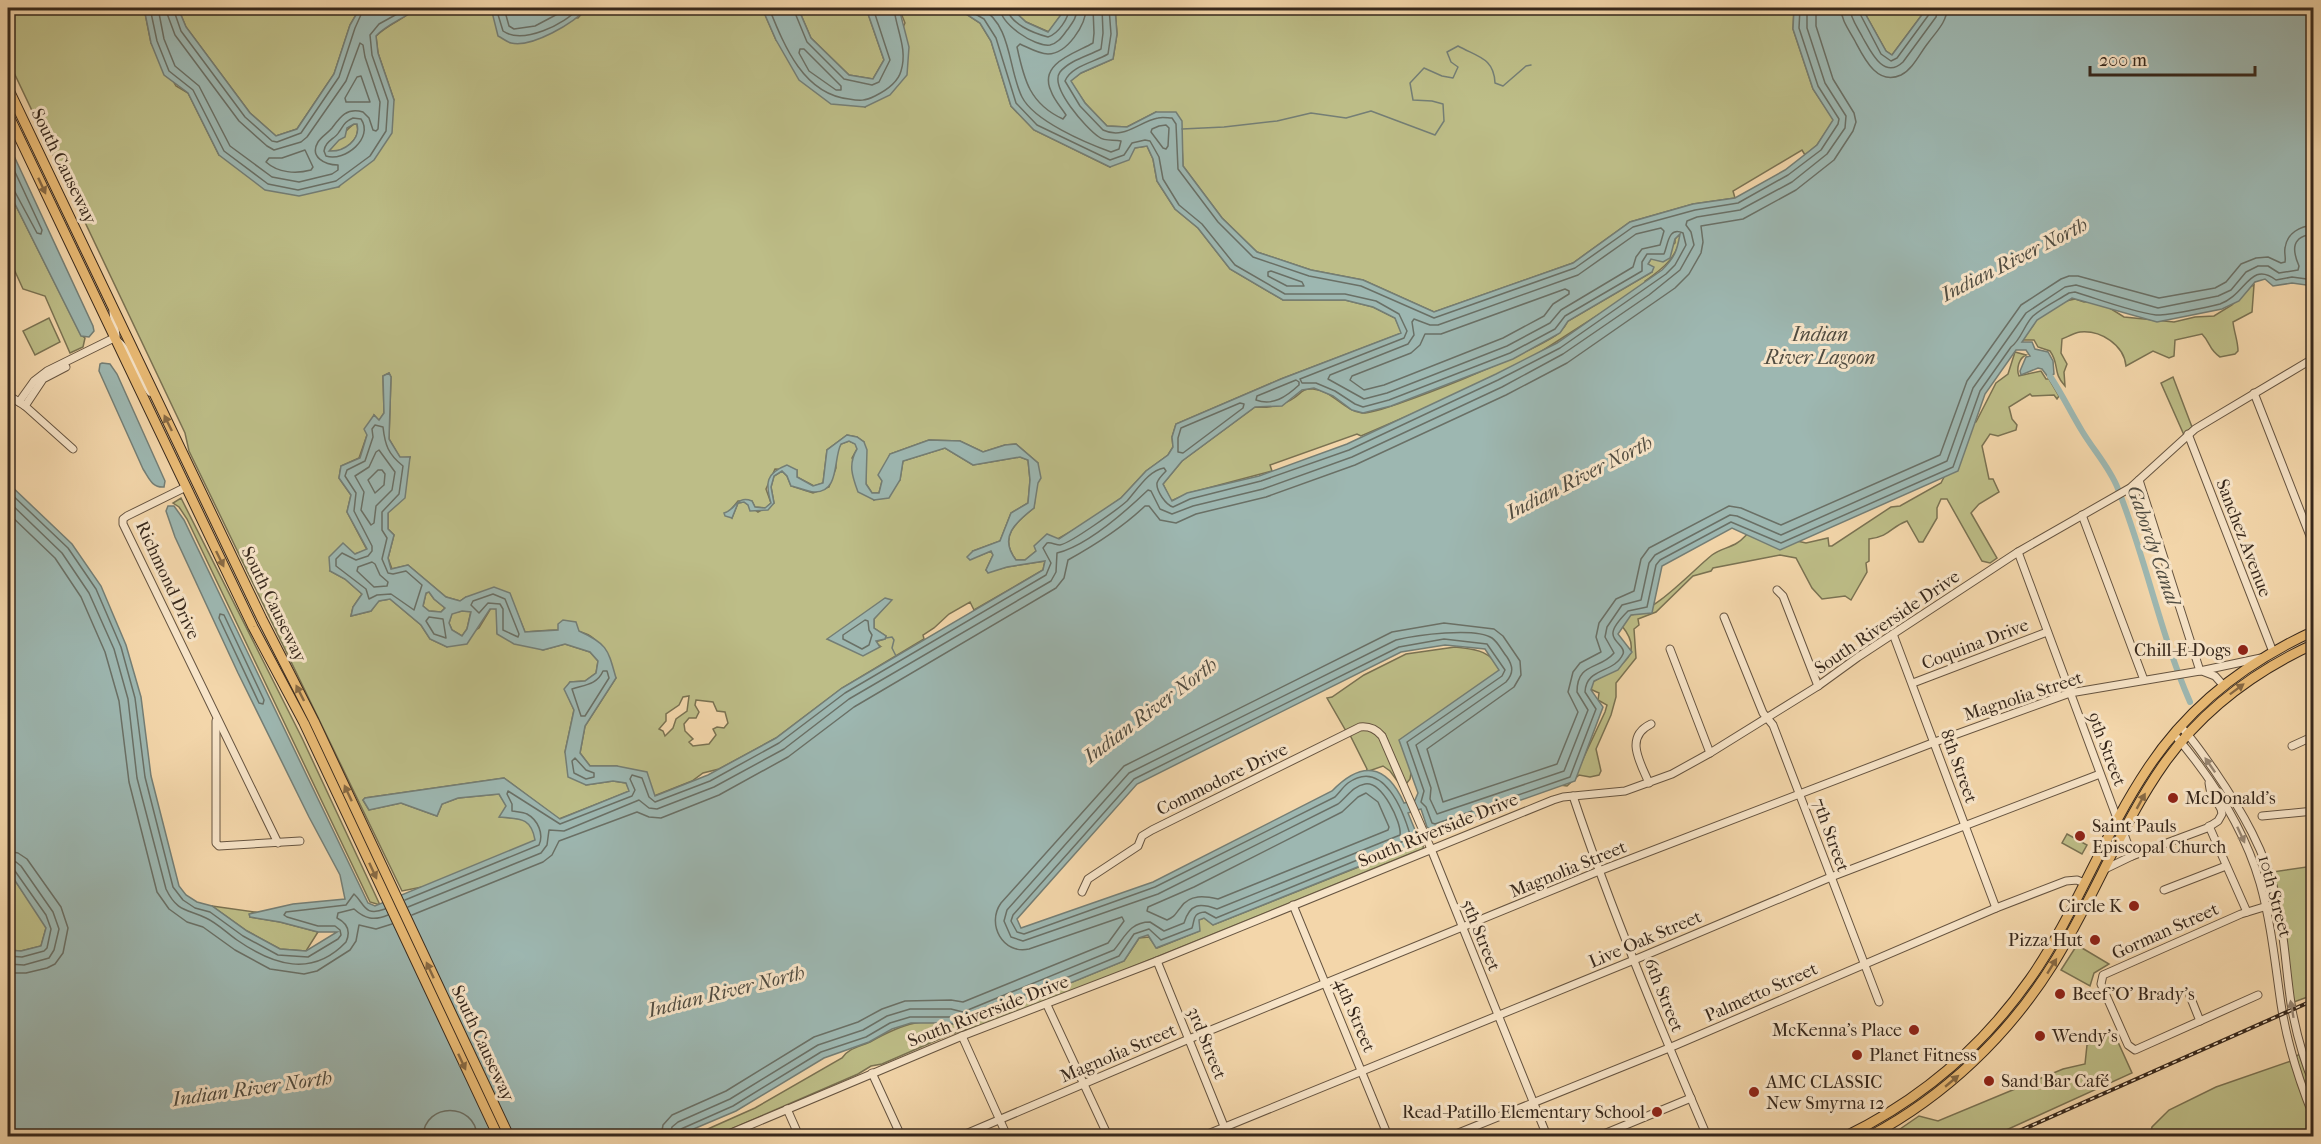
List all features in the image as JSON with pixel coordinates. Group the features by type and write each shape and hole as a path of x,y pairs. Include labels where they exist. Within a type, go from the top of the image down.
{"main road":[{"name":"South Causeway","path":"8,88 509,1137"},
{"path":"8,106 13,111 31,148 44,165"},
{"name":"South Causeway","path":"8,114 253,627 326,758 498,1137"},
{"path":"178,444 186,473 186,487 197,494 213,528 228,549"},
{"path":"1846,1137 1914,1096 1960,1059 1997,1021 2047,953 2148,768 2192,713 2223,685 2269,654 2313,631"},
{"path":"1870,1137 1920,1106 1966,1069 2006,1028 2031,998 2084,909 2151,784 2188,734 2231,693 2260,672 2313,644"},
{"path":"2094,866 2095,888"},
{"path":"2084,884 2086,894 2084,909"}],"street":[{"path":"111,304 116,340 127,348 144,385 158,402"},
{"path":"22,404 34,381 47,371 116,340"},
{"name":"South Riverside Drive","path":"723,1137 962,1036 1157,961 1552,800 1572,796 1608,794 1672,774 1818,686 2018,552 2127,489 2188,434 2313,358"},
{"path":"2254,393 2313,546"},
{"path":"8,395 22,404 73,449"},
{"name":"Sanchez Avenue","path":"2188,434 2269,654"},
{"path":"2139,480 2199,671 2216,676 2223,685"},
{"name":"Richmond Drive","path":"186,487 127,516 123,519 123,524 278,843"},
{"path":"2082,515 2144,680"},
{"name":"9th Street","path":"2018,552 2118,821"},
{"path":"1777,590 1783,596 1818,686"},
{"name":"7th Street","path":"1724,617 1763,713 1769,717 1879,1002"},
{"name":"Coquina Drive","path":"1913,683 2047,632"},
{"name":"8th Street","path":"1893,634 1996,908"},
{"path":"1670,649 1710,753"},
{"name":"Magnolia Street","path":"961,1137 1082,1083 1599,871 1935,742 2070,693 2199,671 2269,654"},
{"name":"Richmond Drive","path":"216,718 216,843 219,846 300,841"},
{"path":"1649,783 1636,753 1635,744 1638,735 1651,724"},
{"name":"Commodore Drive","path":"1082,892 1088,879 1138,846 1142,836 1152,830 1360,727 1368,726 1377,730 1386,745"},
{"name":"10th Street","path":"2177,730 2188,734 2247,821 2266,865 2277,903 2298,1035 2313,1085"},
{"name":"10th Street","path":"2177,730 2181,742 2210,780 2234,821 2260,883 2266,906 2288,1039 2313,1118"},
{"path":"2292,746 2313,736"},
{"name":"5th Street","path":"1386,745 1431,849 1547,1137"},
{"name":"Live Oak Street","path":"1203,1137 1831,877 2100,774"},
{"path":"2105,869 2218,821 2222,814 2210,789 2210,780"},
{"name":"6th Street","path":"1572,796 1634,960 1707,1137"},
{"path":"2262,816 2313,811"},
{"name":"10th Street","path":"2210,826 2247,912"},
{"path":"2124,834 2132,856"},
{"path":"2164,890 2226,866"},
{"name":"Palmetto Street","path":"1451,1137 1669,1048 1996,908 2066,881 2077,880 2084,884"},
{"name":"Gorman Street","path":"2258,995 2135,1050 2128,1046 2101,984 2101,979 2103,975 2247,912 2277,903"},
{"name":"4th Street","path":"1293,905 1388,1137"},
{"name":"3rd Street","path":"1157,961 1228,1137"},
{"path":"2279,988 2289,987"},
{"path":"2021,991 2031,998"},
{"path":"2190,996 2200,1021"},
{"path":"1047,1005 1108,1137"},
{"path":"1997,1021 2006,1028"},
{"path":"2288,1039 2298,1035"},
{"path":"962,1036 1007,1137"},
{"path":"872,1073 901,1137"},
{"path":"1914,1096 1920,1106"},
{"path":"1599,1137 1691,1098"},
{"path":"787,1109 800,1137"}],"green space":[{"path":"8,8 144,8 151,43 176,86 188,93 219,155 339,187 394,100 378,53 376,36 417,8 491,8 490,12 578,18 587,8 762,8 776,40 865,107 905,23 899,8 957,8 980,23 991,41 1011,106 1034,130 1110,167 1134,148 1147,146 1153,159 1157,181 1175,209 1198,228 1230,269 1283,300 1345,300 1373,307 1395,318 1402,333 1281,379 1176,424 1172,437 1173,447 1168,455 1146,471 1121,498 1086,523 1036,551 1025,560 1016,560 1011,552 1009,537 1021,519 1034,508 1038,463 1016,444 983,452 960,441 929,440 890,454 881,477 879,493 872,493 866,484 864,442 857,437 847,435 827,450 823,483 814,486 797,477 797,470 775,469 766,489 771,503 767,507 774,503 771,487 774,476 782,471 791,486 813,493 829,487 836,468 835,454 841,444 849,441 856,444 857,449 852,458 874,500 900,480 903,461 945,448 973,465 1020,457 1028,460 1030,480 1028,503 1011,513 1000,541 973,551 979,556 991,551 993,555 986,570 988,572 1045,561 1043,570 974,610 970,602 949,614 923,635 924,639 842,688 776,738 719,769 703,773 692,781 654,796 617,766 590,766 580,753 585,726 616,678 595,640 582,632 552,630 525,632 509,593 466,597 460,601 446,597 408,565 392,569 388,558 394,535 388,529 388,513 410,457 400,458 389,439 391,377 389,373 383,376 384,413 379,421 374,415 359,458 341,466 339,478 351,495 347,512 367,550 355,554 330,571 345,579 362,594 353,607 351,616 371,611 378,601 390,599 421,625 430,639 447,647 479,628 491,608 497,609 497,633 543,650 565,644 590,652 598,661 596,673 585,681 570,682 565,689 574,710 565,752 586,785 613,781 626,783 630,791 559,819 504,778 365,798 363,800 369,810 401,803 437,816 442,804 458,798 499,794 507,806 500,817 524,819 540,833 531,847 427,886 402,891 189,451 185,433 8,60","holes":["738,501 752,501 755,507 765,508 758,512 744,502 738,503 732,518 729,512","891,600 874,619 874,628 886,636 885,639 875,642 880,646 828,639","689,696 687,711 676,719 673,728 665,736 659,729 666,721 666,714 679,705 683,697","696,700 713,702 717,711 725,712 728,723 724,728 713,729 716,735 709,744 693,746 689,742 693,739 685,731 684,724 689,718 696,718 699,712 695,705"]},
{"path":"178,8 360,8 350,25 334,74 297,129 276,136 250,113 186,27"},
{"path":"798,8 866,8 884,60 873,79 849,75 811,38"},
{"path":"1011,8 1063,8 1063,12 1049,32 1026,22"},
{"path":"1115,8 1794,8 1793,29 1813,89 1834,120 1817,145 1805,155 1802,150 1733,191 1735,198 1693,204 1630,222 1573,263 1434,312 1363,280 1311,270 1257,252 1222,218 1183,166 1182,145 1156,112 1127,127 1107,126 1085,103 1070,81 1081,73 1113,59 1117,34"},
{"path":"1862,8 1927,8 1892,55 1886,51"},
{"path":"357,124 358,130 354,140 346,148 329,151 345,132"},
{"path":"8,190 81,335 85,338 83,347 70,353 45,296 23,289 8,256"},
{"path":"1681,232 1674,255 1645,281 1645,285 1531,358 1433,405 1361,436 1357,434 1270,465 1272,471 1189,493 1171,501 1163,484 1182,461 1255,407 1280,405 1290,401 1304,390 1313,389 1320,390 1349,409 1362,413 1399,403 1462,379 1548,340 1560,332 1568,321 1652,272 1647,265 1651,259 1656,259 1675,243 1675,239"},
{"path":"2254,285 2252,312 2233,322 2238,347 2235,354 2220,357 2202,334 2175,340 2174,356 2169,358 2153,351 2126,366 2121,352 2110,340 2096,334 2080,332 2062,339 2061,353 2067,364 2064,372 2065,386 2059,377 2050,351 2038,347 2034,340 2023,340 2038,315 2066,301 2075,299 2084,302 2091,301 2108,307 2124,317 2174,322 2195,317 2214,316 2232,305 2249,287"},
{"path":"49,318 60,342 35,355 23,331"},
{"path":"2015,352 2026,355 2019,364 2019,376 2041,371 2046,379 2049,379 2059,396 2057,399 2054,395 2032,396 2030,394 2009,407 2012,419 2017,425 2016,430 1998,436 1990,434 1982,446 1989,479 1993,479 1999,492 1979,504 1971,513 1997,558 1990,563 1982,561 1947,499 1941,499 1937,508 1937,518 1923,542 1919,542 1907,521 1882,536 1869,539 1867,572 1851,600 1845,596 1822,599 1812,588 1796,558 1780,555 1713,568 1711,571 1693,576 1656,612 1638,619 1639,625 1634,629 1636,658 1616,683 1616,697 1611,715 1596,749 1601,771 1599,775 1590,777 1579,775 1567,786 1559,785 1581,763 1605,712 1607,705 1598,700 1599,693 1590,689 1591,683 1618,667 1630,654 1629,637 1622,626 1630,615 1640,613 1650,607 1712,555 1739,542 1751,531 1806,543 1828,538 1829,546 1832,546 1891,507 1900,506 1941,483 1971,424 1976,422 1996,383 2008,374"},
{"path":"2173,377 2192,427 2184,435 2161,383"},
{"path":"181,498 302,738 380,905 370,902 187,519 179,507 173,503"},
{"path":"429,592 445,608 441,612 429,611 423,606 426,593"},
{"path":"471,611 467,629 462,636 452,630 449,623 452,613"},
{"path":"1455,647 1487,654 1501,669 1412,768 1410,779 1406,784 1385,734 1371,725 1357,726 1346,731 1327,698 1364,675 1406,654"},
{"path":"1361,729 1367,729 1380,737 1401,786 1390,771 1383,766 1366,772 1367,769 1350,735"},
{"path":"2067,834 2087,845 2082,854 2062,843"},
{"path":"1424,841 1423,849 999,1021 951,1034 882,1064 871,1066 858,1074 715,1136 692,1136 755,1108 842,1058 851,1050 893,1030 925,1022 949,1023 963,1027 1124,961 1139,938 1149,937 1157,948 1199,931 1198,920 1204,918 1213,925"},
{"path":"2313,866 2313,995 2294,1002 2281,904 2272,872"},
{"path":"8,870 44,923 46,928 41,946 21,951 8,950"},
{"path":"212,906 255,912 250,914 250,917 318,932 306,951 280,949 247,931"},
{"path":"2077,945 2109,964 2094,973 2090,986 2061,970"},
{"path":"2113,1031 2132,1073 1993,1136 1890,1136 1919,1116 1938,1121 2063,1069 2085,1064 2087,1045"},
{"path":"2299,1054 2313,1094 2313,1109 2296,1057"},
{"path":"2291,1061 2313,1126 2313,1136 2150,1136 2152,1127 2169,1110 2216,1087"}],"water":[{"path":"144,8 178,8 186,27 250,113 276,136 297,129 334,74 350,25 360,8 417,8 376,36 378,53 394,100 392,133 374,160 338,187 299,196 265,190 219,155 188,93 164,75 151,43","holes":["357,124 358,130 350,144 335,151 329,151 345,137 347,128"]},
{"path":"491,8 587,8 552,33 520,44 509,42 498,36"},
{"path":"762,8 798,8 811,38 849,75 873,79 884,60 866,8 899,8 909,47 907,75 890,95 865,107 831,104 799,80 776,40"},
{"name":"Indian River Lagoon","path":"957,8 1011,8 1026,22 1048,32 1063,12 1063,8 1115,8 1117,34 1113,59 1081,73 1071,81 1085,103 1107,126 1127,127 1156,112 1176,112 1182,121 1183,166 1222,218 1257,252 1311,270 1363,280 1434,312 1573,263 1630,222 1693,204 1735,198 1785,170 1817,145 1833,120 1813,89 1793,29 1794,8 1862,8 1886,51 1892,55 1927,8 2313,8 2314,247 2307,251 2313,266 2313,286 2292,283 2273,286 2265,279 2255,282 2239,301 2222,309 2157,322 2072,298 2037,320 2022,342 2032,342 2035,349 2048,352 2053,361 2054,374 2048,377 2042,369 2038,368 2021,375 2020,371 2026,357 2030,356 2026,350 2016,350 1985,394 1958,471 1780,550 1732,528 1662,566 1652,613 1631,615 1618,634 1632,652 1618,670 1594,681 1591,690 1603,707 1575,781 1433,831 1427,827 1421,809 1408,813 1420,842 1213,925 1204,918 1199,920 1200,931 1156,948 1148,935 1139,938 1124,961 963,1027 950,1023 911,1023 892,1029 869,1042 824,1058 736,1111 677,1136 492,1136 490,1134 469,1136 449,1132 444,1136 8,1136 8,950 21,951 41,946 46,928 8,870 8,483 72,544 101,586 126,645 141,697 151,776 179,886 186,895 197,902 212,906 247,931 280,949 306,951 337,932 318,932 250,917 249,914 293,904 345,899 340,875 238,673 175,537 166,511 168,506 174,506 184,520 368,903 375,906 535,840 531,827 527,823 519,819 499,817 506,806 499,794 458,798 442,804 437,816 401,803 369,810 363,800 365,798 504,778 560,819 629,791 626,783 613,781 586,785 568,777 565,752 574,710 564,689 570,682 585,681 596,673 598,661 590,652 565,644 543,650 514,644 497,634 496,609 490,609 467,644 447,647 430,639 421,625 390,599 379,601 371,611 351,616 353,607 362,594 345,579 330,571 329,557 343,543 355,554 367,549 347,512 351,495 339,478 341,466 360,458 367,435 364,429 374,415 379,420 384,413 383,376 389,373 391,377 389,439 400,457 410,457 405,498 388,513 388,529 394,535 388,558 391,569 408,565 446,597 460,601 494,587 510,593 525,632 558,630 558,624 563,620 576,622 579,631 596,640 605,649 616,678 585,726 580,753 590,766 617,766 647,772 655,796 708,775 776,738 842,688 1043,570 1045,561 1007,567 988,573 986,570 993,555 991,551 970,560 967,557 973,551 1000,541 1011,513 1028,503 1030,480 1028,460 1020,457 973,465 945,448 903,461 900,480 889,498 874,500 858,492 852,470 857,449 855,444 849,441 841,444 832,481 822,491 811,492 791,486 782,471 774,476 771,487 774,503 768,510 750,511 744,502 738,503 732,518 725,516 724,513 739,501 752,501 755,507 765,508 771,503 768,490 769,479 780,468 787,465 797,470 797,477 813,486 823,483 827,450 847,435 857,437 864,442 867,450 866,484 872,493 879,493 882,481 878,475 890,454 929,440 960,441 983,452 1016,444 1038,463 1041,478 1034,508 1021,519 1009,537 1011,552 1016,560 1025,560 1036,551 1034,546 1047,534 1059,539 1121,498 1146,471 1168,455 1173,447 1172,437 1176,424 1281,379 1401,333 1395,318 1373,307 1345,300 1283,300 1230,269 1198,228 1175,209 1157,181 1153,159 1147,146 1135,148 1129,160 1110,167 1034,130 1011,106 991,41 980,23","holes":["1680,234 1675,254 1662,270 1557,343 1496,374 1347,444 1259,476 1187,493 1172,501 1163,484 1182,461 1255,407 1282,406 1302,390 1314,388 1333,396 1352,410 1363,413 1391,406 1513,359 1560,333 1568,321 1652,272 1654,267 1648,264 1651,259 1663,262 1670,258 1675,239","429,592 445,608 441,612 429,611 423,606 426,593","462,611 471,612 467,629 462,636 452,630 449,623 452,614","1445,645 1485,649 1499,670 1399,740 1418,793 1415,800 1404,803 1389,780 1381,774 1363,771 1343,781 1332,791 1153,882 1021,928 1017,919 1137,784 1401,652"]},
{"path":"8,143 93,326 94,331 89,337 81,336 8,190"},
{"path":"102,363 110,364 117,374 165,481 164,487 156,486 143,469 99,371"},
{"path":"885,598 892,600 874,619 874,628 886,636 885,639 876,641 880,647 863,656 827,639"}],"waterway":[{"path":"1182,129 1277,121 1311,113 1346,118 1371,111 1435,135 1444,121 1443,104 1413,100 1410,83 1424,68 1453,78 1458,67 1451,62 1447,52 1458,46 1484,59 1492,68 1495,83 1503,86 1526,66 1531,65"},
{"name":"Gabordy Canal","path":"2050,376 2118,489 2179,676 2190,702"},
{"path":"886,638 892,637 894,640 892,648 896,656"}],"railway":[{"path":"2008,1136 2314,1000"}],"place":[{"name":"Chill-E-Dogs","path":"2243,650"},
{"name":"McDonald's","path":"2173,798"},
{"name":"Saint Pauls Episcopal Church","path":"2080,836"},
{"name":"Circle K","path":"2134,906"},
{"name":"Pizza Hut","path":"2095,940"},
{"name":"Beef 'O' Brady's","path":"2060,994"},
{"name":"McKenna's Place","path":"1914,1030"},
{"name":"Wendy's","path":"2040,1036"},
{"name":"Planet Fitness","path":"1857,1055"},
{"name":"Sand Bar Café","path":"1989,1081"},
{"name":"AMC CLASSIC New Smyrna 12","path":"1754,1092"},
{"name":"Read-Patillo Elementary School","path":"1657,1112"}],"water label":[{"name":"Indian River North","path":"2014,259"},
{"name":"Indian River North","path":"1579,477"},
{"name":"Indian River North","path":"1150,710"},
{"name":"Indian River North","path":"726,991"},
{"name":"Indian River North","path":"252,1088"}]}
